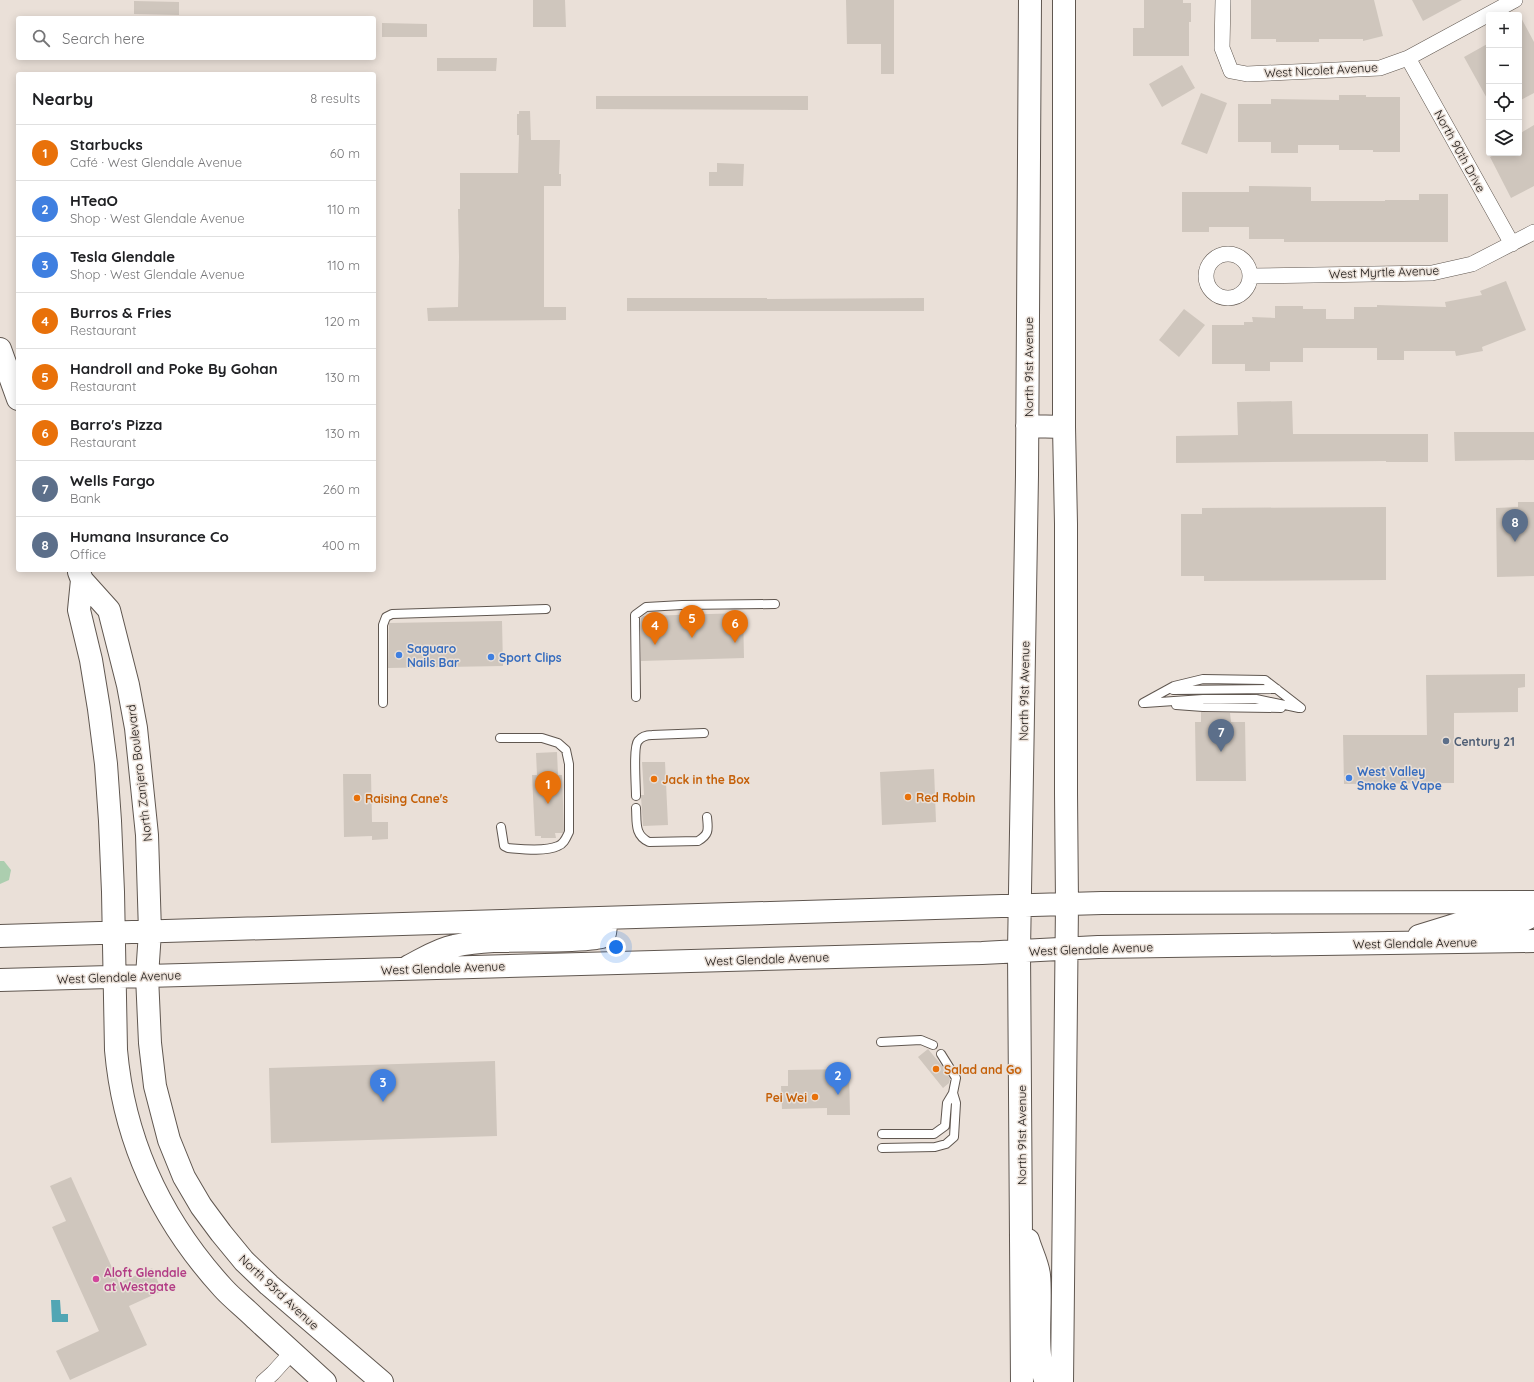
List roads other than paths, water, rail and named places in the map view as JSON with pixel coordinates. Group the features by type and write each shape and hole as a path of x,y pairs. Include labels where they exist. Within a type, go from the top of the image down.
{"main road":[{"name":"North 91st Avenue","path":"1022,1382 1020,905 1027,426 1030,0"},
{"path":"1062,1382 1067,949 1066,524 1064,428 1064,0"},
{"path":"0,349 16,393"},
{"path":"1027,426 1064,428"},
{"name":"North Zanjero Boulevard","path":"80,575 110,610 133,711 146,814 150,932"},
{"name":"North Zanjero Boulevard","path":"80,575 79,610 91,660 106,764 110,821 114,932"},
{"path":"0,936 1109,902 1534,902"},
{"path":"1395,943 1458,924 1516,923 1527,920 1534,915"},
{"path":"402,969 444,948 454,946 480,942 596,938 602,936 607,930 607,918"},
{"path":"114,932 116,1050 118,1072 128,1120 147,1174 159,1200 174,1225 206,1269 224,1289 325,1382"},
{"name":"North 93rd Avenue","path":"150,932 147,976 152,1071 163,1121 171,1146 184,1176 201,1206 244,1261 269,1285 382,1382"},
{"name":"West Glendale Avenue","path":"0,980 1067,949 1534,941"},
{"path":"1022,1222 1039,1274 1041,1355 1043,1376 1046,1382"}],"street":[{"name":"West Nicolet Avenue","path":"1223,0 1222,48 1231,71 1247,74 1380,68 1408,58 1515,0"},
{"name":"North 90th Drive","path":"1408,58 1512,244"},
{"name":"West Myrtle Avenue","path":"1250,276 1432,273 1472,264 1534,232"},
{"path":"263,1382 292,1352"}],"lane":[{"path":"636,696 635,615 646,607 775,604"},
{"path":"383,703 383,625 386,617 392,614 546,609"},
{"path":"1232,678 1265,680 1301,708 1256,699 1203,699 1143,703 1174,686 1203,679 1232,678"},
{"path":"636,796 635,750 637,742 643,736 704,734"},
{"path":"500,738 542,738 558,743 566,750 569,764 569,832 566,840 558,846 549,848 508,848 504,846 501,827"},
{"path":"636,808 638,832 641,838 649,842 698,841 705,837 708,831 707,817"},
{"path":"881,1042 921,1040 933,1045"},
{"path":"882,1134 934,1134 945,1126 947,1103 953,1093 956,1078 941,1054"},
{"path":"882,1148 935,1147 946,1144 954,1137 956,1103 953,1093"}],"water":[{"path":"51,1300 60,1300 61,1314 68,1314 68,1322 52,1322"}],"place":[{"name":"Humana Insurance Co","path":"1515,542"},
{"name":"Handroll and Poke By Gohan","path":"692,638"},
{"name":"Barro's Pizza","path":"735,643"},
{"name":"Burros & Fries","path":"655,645"},
{"name":"Saguaro Nails Bar","path":"399,655"},
{"name":"Sport Clips","path":"491,657"},
{"name":"Century 21","path":"1446,741"},
{"name":"Wells Fargo","path":"1221,752"},
{"name":"West Valley Smoke & Vape","path":"1349,778"},
{"name":"Jack in the Box","path":"654,779"},
{"name":"Red Robin","path":"908,797"},
{"name":"Raising Cane's","path":"357,798"},
{"name":"Starbucks","path":"548,804"},
{"name":"Salad and Go","path":"936,1069"},
{"name":"HTeaO","path":"838,1095"},
{"name":"Pei Wei","path":"815,1097"},
{"name":"Tesla Glendale","path":"383,1102"},
{"name":"Aloft Glendale at Westgate","path":"96,1279"}]}
